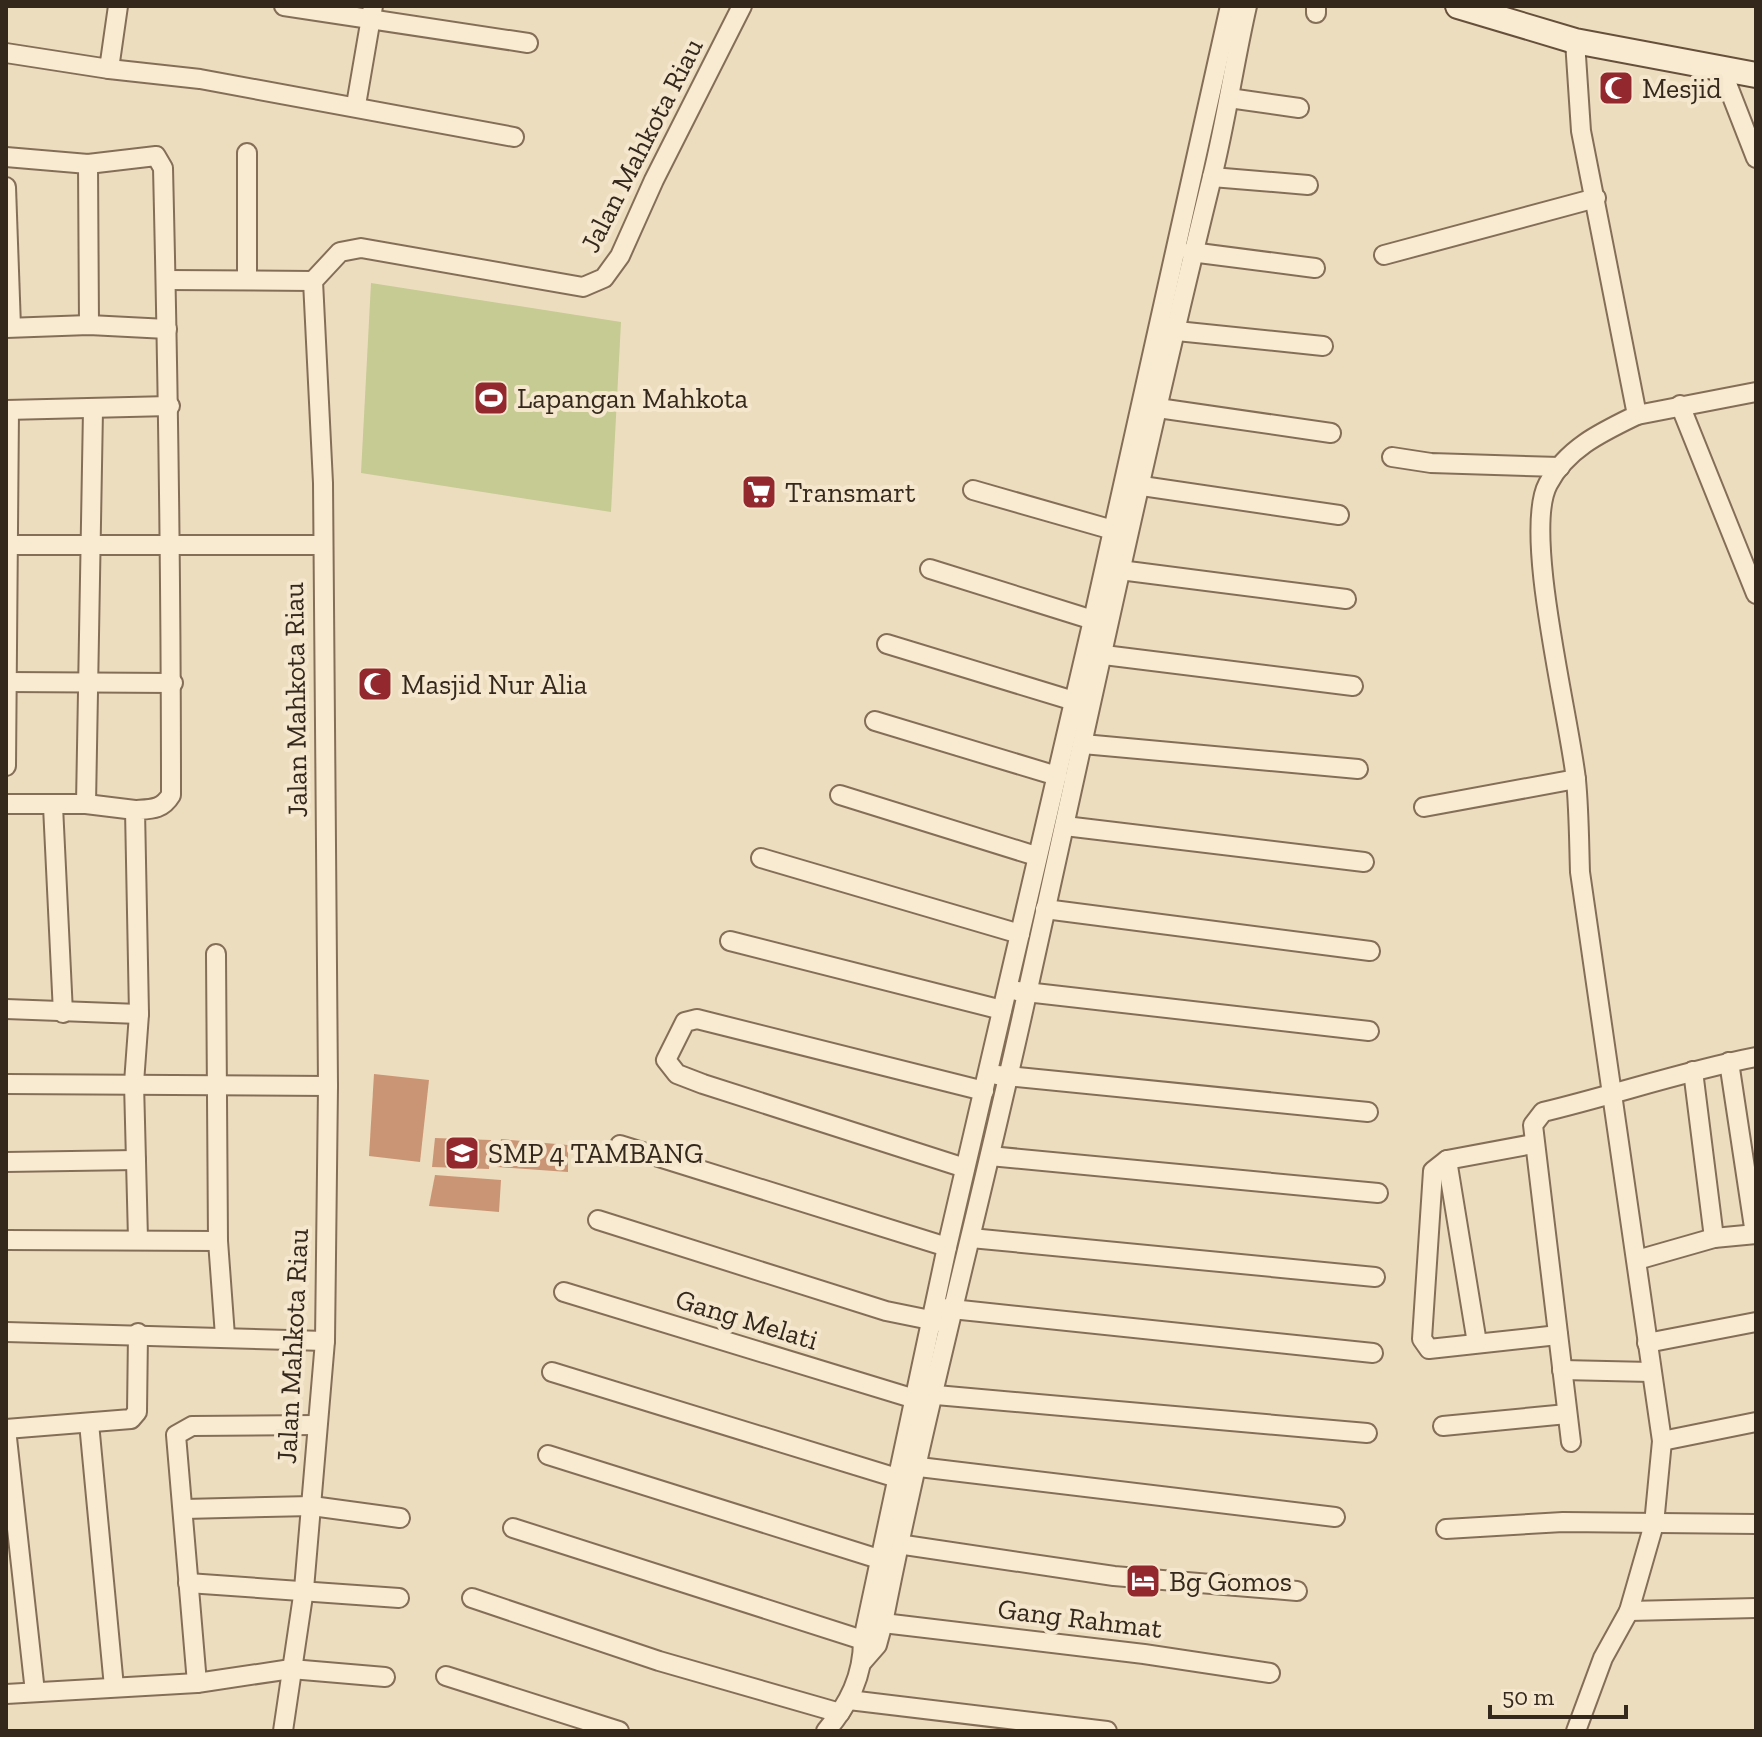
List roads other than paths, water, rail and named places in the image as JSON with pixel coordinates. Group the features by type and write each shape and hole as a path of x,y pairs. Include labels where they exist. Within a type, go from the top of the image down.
{"main road":[{"path":"1458,6 1575,41 1756,75"}],"street":[{"path":"109,69 118,6"},
{"path":"284,6 372,12 528,43"},
{"name":"Jalan Mahkota Riau","path":"283,1731 304,1589 325,1341 328,1086 321,545 323,483 313,281 340,252 361,248 583,287 604,278 620,256 654,180 742,6"},
{"path":"826,1731 845,1706 870,1642 889,1549 919,1467 936,1395 947,1247 1036,856 1120,532 1158,328 1230,6"},
{"path":"870,1642 883,1623 897,1478 915,1399 971,1238 1104,655 1100,612 1120,570 1120,532 1142,486 1247,6"},
{"path":"356,105 372,12"},
{"path":"1575,41 1581,131 1637,415"},
{"path":"6,53 200,79 356,105 514,137"},
{"path":"1722,71 1756,158"},
{"path":"1229,98 1299,108"},
{"path":"247,153 247,278"},
{"path":"6,157 88,164 156,156 161,161 170,406 167,545 173,683 171,795 166,804 156,809 135,810 86,804 6,804"},
{"path":"88,164 89,325"},
{"path":"1212,177 1308,185"},
{"path":"6,187 8,328 89,325 167,329"},
{"path":"1384,255 1596,198"},
{"path":"1191,252 1315,268"},
{"path":"166,280 247,278 313,281"},
{"path":"1158,328 1323,346"},
{"path":"1576,1731 1603,1658 1629,1611 1654,1524 1662,1441 1580,872 1576,779 1555,656 1541,532 1546,487 1568,455 1637,415 1756,392"},
{"path":"1680,405 1756,594"},
{"path":"6,766 8,410 170,406"},
{"path":"1158,408 1331,433"},
{"path":"86,804 93,410"},
{"path":"1392,457 1431,463 1560,467"},
{"path":"1142,486 1339,515"},
{"path":"973,490 1120,532"},
{"path":"7,545 321,545"},
{"path":"930,569 1100,612"},
{"path":"1120,570 1346,599"},
{"path":"887,644 1074,701"},
{"path":"1104,655 1353,686"},
{"path":"7,682 173,683"},
{"path":"875,721 1057,776"},
{"path":"1083,744 1358,769"},
{"path":"1424,807 1576,779"},
{"path":"840,795 1036,856"},
{"path":"53,806 63,1013"},
{"path":"135,810 139,1014 134,1083 138,1239"},
{"path":"1065,826 1364,862"},
{"path":"761,858 1020,934"},
{"path":"1045,909 1370,951"},
{"path":"730,941 1002,1010"},
{"path":"216,954 218,1241 225,1336"},
{"path":"1007,988 1027,995 1369,1031"},
{"path":"6,1009 139,1014"},
{"path":"965,1168 703,1084 677,1074 666,1060 685,1022 697,1019 987,1082 1008,1078 1368,1112"},
{"path":"1571,1442 1533,1125 1543,1112 1756,1057"},
{"path":"1637,1260 1714,1238 1756,1234 1729,1062"},
{"path":"1693,1071 1714,1238"},
{"path":"6,1084 328,1086"},
{"path":"1533,1144 1447,1160 1431,1176 1422,1339 1429,1349 1558,1335"},
{"path":"620,1145 947,1247"},
{"path":"990,1156 1378,1193"},
{"path":"6,1162 136,1160"},
{"path":"1447,1160 1477,1343"},
{"path":"598,1220 886,1311 1373,1353"},
{"path":"971,1238 1375,1277"},
{"path":"6,1240 218,1241"},
{"name":"Gang Melati","path":"564,1292 915,1399"},
{"path":"1647,1343 1756,1322"},
{"path":"6,1332 138,1333 325,1341"},
{"path":"35,1692 6,1429 131,1419 137,1412 138,1333"},
{"path":"1562,1370 1651,1372"},
{"path":"552,1372 897,1478"},
{"path":"936,1395 1367,1433"},
{"path":"1443,1426 1567,1414"},
{"path":"1662,1441 1756,1422"},
{"path":"89,1423 114,1687"},
{"path":"197,1683 176,1435 192,1426 317,1425"},
{"path":"548,1455 889,1549 1114,1576 1297,1591"},
{"path":"919,1467 1335,1517"},
{"path":"184,1509 312,1506 400,1518"},
{"path":"1446,1529 1563,1522 1756,1524"},
{"path":"513,1528 870,1642"},
{"path":"188,1583 399,1598"},
{"path":"472,1598 659,1661 845,1706 1107,1731"},
{"path":"1629,1611 1756,1608"},
{"name":"Gang Rahmat","path":"883,1623 1144,1654 1270,1673"},
{"path":"6,1694 197,1683 291,1669 385,1677"},
{"path":"446,1676 619,1731"}],"place":[{"name":"Mesjid","path":"1616,88"},
{"name":"Lapangan Mahkota","path":"491,398"},
{"name":"Transmart","path":"759,492"},
{"name":"Masjid Nur Alia","path":"375,684"},
{"name":"SMP 4 TAMBANG","path":"462,1153"},
{"name":"Bg Gomos","path":"1143,1581"}]}
